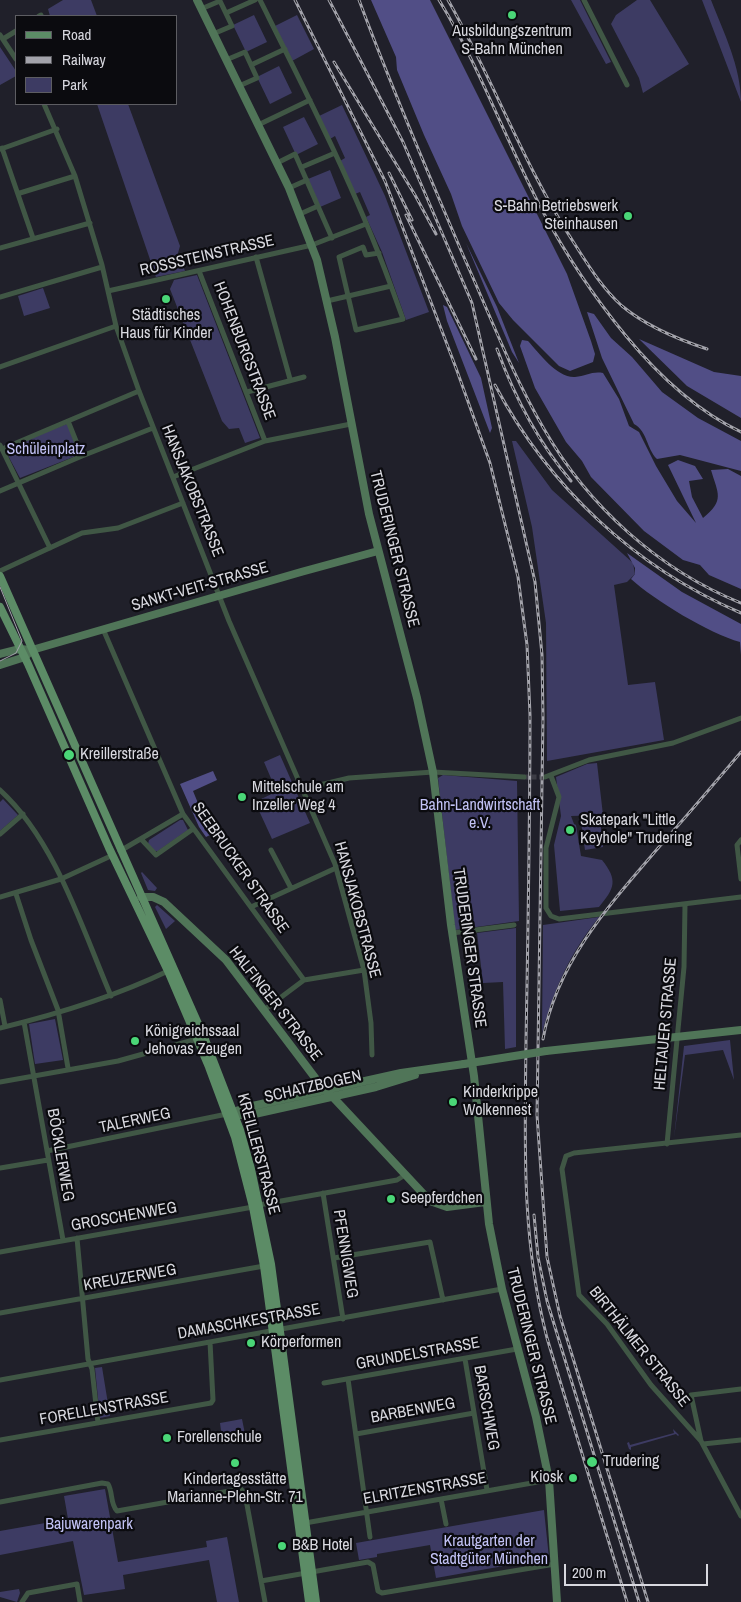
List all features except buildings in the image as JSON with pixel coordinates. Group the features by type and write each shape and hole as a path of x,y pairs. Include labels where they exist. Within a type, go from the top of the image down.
{"main road":[{"name":"KREILLERSTRASSE","path":"0,576 116,853"},
{"name":"KREILLERSTRASSE","path":"0,607 141,903 233,1114 256,1206 276,1330 305,1523 309,1602"},
{"name":"KREILLERSTRASSE","path":"141,903 197,1039 233,1114"},
{"name":"KREILLERSTRASSE","path":"256,1206 264,1266 276,1330 308,1572 316,1602"}],"street":[{"name":"TRUDERINGER STRASSE","path":"197,0 289,188 312,244 327,301 378,552 417,698 433,772 452,934 474,1076 485,1202 502,1289 536,1417 549,1480 557,1602"},
{"path":"226,13 255,0"},
{"path":"260,0 335,153 379,253 403,319 356,330 339,256 362,247 366,255 379,253"},
{"path":"584,0 627,85"},
{"path":"201,9 220,1 226,13 232,26 213,34"},
{"path":"15,31 1,37 15,58"},
{"path":"251,65 284,49"},
{"path":"226,60 244,52 251,65 257,78 239,86"},
{"path":"258,125 310,100"},
{"name":"HANSJAKOBSTRASSE","path":"45,105 57,129 75,176 90,223 116,326 139,391 220,595 336,868 364,970 371,1023 372,1055"},
{"path":"33,238 20,193 1,149 57,129"},
{"path":"302,167 335,153"},
{"path":"277,163 294,154 302,167 332,238"},
{"path":"20,193 75,176"},
{"path":"289,188 306,180"},
{"path":"300,214 318,206"},
{"path":"0,248 90,223"},
{"path":"312,244 366,224"},
{"name":"ROSSSTEINSTRASSE","path":"108,291 312,244"},
{"path":"256,257 290,379"},
{"path":"0,297 102,267"},
{"name":"HOHENBURGSTRASSE","path":"199,271 265,441"},
{"path":"327,301 391,286"},
{"path":"0,366 116,326"},
{"path":"247,392 290,379 304,377"},
{"path":"50,548 1,447 68,422 139,391"},
{"path":"68,422 82,456"},
{"path":"173,477 265,441 351,424"},
{"path":"0,491 18,482 154,428"},
{"path":"0,571 82,533 118,528 183,503"},
{"name":"SANKT-VEIT-STRASSE","path":"0,654 20,649 32,650 220,595 378,552"},
{"name":"SEEBRUCKER STRASSE","path":"103,629 184,814 304,980"},
{"name":"SANKT-VEIT-STRASSE","path":"0,665 24,658 32,650"},
{"path":"741,718 673,743 589,760 568,766 548,776 559,797 546,848 546,908 551,916 559,919 741,897"},
{"path":"303,789 350,778 433,772 524,777"},
{"path":"1,794 23,814 40,836 61,879 111,996"},
{"path":"0,834 23,814"},
{"path":"0,897 16,894 61,879 142,840 184,814"},
{"path":"142,840 156,855 193,829"},
{"path":"741,840 737,845 741,879"},
{"path":"272,850 291,888"},
{"path":"250,907 336,868"},
{"path":"16,894 59,1014 68,1068"},
{"name":"HALFINGER STRASSE","path":"141,903 157,898 166,904 226,960 326,1090 405,1175 436,1205 447,1207 485,1202"},
{"name":"HELTAUER STRASSE","path":"667,1144 679,1036 684,967 685,905"},
{"path":"452,934 514,925"},
{"path":"264,1010 304,980 364,970"},
{"path":"0,1000 3,1027 59,1014 111,996 168,971"},
{"name":"BÖCKLERWEG","path":"24,1022 63,1240"},
{"name":"SCHATZBOGEN","path":"233,1114 401,1073 546,1051 741,1030"},
{"path":"0,1082 68,1068 118,1061 197,1039"},
{"name":"SCHATZBOGEN","path":"233,1114 332,1096 394,1082 429,1070"},
{"name":"TALERWEG","path":"47,1151 233,1114"},
{"path":"667,1144 741,1134"},
{"name":"BIRTHÄLMER STRASSE","path":"667,1144 574,1153 566,1156 563,1160 562,1170 567,1218 579,1295 607,1324 651,1385 702,1443 741,1516"},
{"path":"0,1168 48,1160"},
{"name":"GROSCHENWEG","path":"0,1252 397,1180 405,1175"},
{"name":"PFENNIGWEG","path":"323,1193 342,1318"},
{"path":"77,1238 82,1298 98,1423"},
{"path":"334,1258 430,1242 443,1300"},
{"name":"KREUZERWEG","path":"0,1313 264,1266"},
{"name":"DAMASCHKESTRASSE","path":"0,1380 502,1289"},
{"name":"FORELLENSTRASSE","path":"0,1440 212,1402 210,1342"},
{"name":"GRUNDELSTRASSE","path":"324,1384 517,1349"},
{"name":"BARSCHWEG","path":"465,1359 487,1490"},
{"path":"348,1379 370,1537"},
{"name":"BIRTHÄLMER STRASSE","path":"702,1443 691,1395 741,1389"},
{"name":"BARBENWEG","path":"356,1434 474,1413"},
{"name":"BIRTHÄLMER STRASSE","path":"689,1427 696,1422"},
{"path":"702,1443 741,1440"},
{"name":"ELRITZENSTRASSE","path":"305,1523 549,1480"},
{"path":"0,1502 108,1484 114,1507 118,1511 242,1489 245,1494 265,1602"},
{"path":"441,1498 446,1524"},
{"path":"262,1581 371,1562 378,1591 382,1593 555,1564"},
{"path":"22,1602 28,1593 77,1584 80,1602"}],"green space":[{"path":"63,0 91,0 97,15 50,15 48,9"},
{"path":"571,0 580,0 611,62 606,64"},
{"path":"637,0 650,0 689,64 643,93 639,78 611,24 616,15"},
{"path":"702,0 711,0 726,38 735,63 741,102"},
{"path":"254,15 267,42 246,52 233,25"},
{"path":"297,15 314,49 292,61 275,26"},
{"path":"0,47 15,70 15,77 0,85"},
{"path":"279,66 292,93 270,104 257,77"},
{"path":"97,105 128,105 180,246 178,253 185,271 156,277"},
{"path":"342,105 385,196 429,312 406,320 382,252 366,217 370,215 360,192 355,194 340,161 345,158 335,136 330,139 319,116"},
{"path":"304,117 318,144 296,155 283,127"},
{"path":"330,170 341,198 320,207 308,179"},
{"path":"197,275 260,438 245,443 239,428 229,429 222,421 170,289 174,280"},
{"path":"43,288 50,308 24,316 18,296"},
{"name":"Schüleinplatz","path":"69,423 81,454 20,478 4,448"},
{"path":"512,441 516,441 552,490 633,563 635,574 627,582 614,585 628,685 655,682 664,740 547,761 546,623 532,527"},
{"path":"280,755 310,823 272,839 255,802 284,788 276,790 264,762"},
{"path":"597,763 603,815 571,816 576,825 581,856 602,860 611,873 611,889 599,907 560,911 554,845 561,816 556,777 587,764"},
{"name":"Bahn-Landwirtschaft e.V.","path":"443,775 517,781 519,921 455,930 438,778"},
{"path":"3,799 18,815 0,831 0,802"},
{"path":"600,819 603,847 585,850 581,822"},
{"path":"180,820 183,820 188,830 158,851 154,851 148,844 149,840"},
{"path":"142,872 157,888 155,891 148,890"},
{"path":"157,905 175,921 166,929 155,907"},
{"path":"599,917 579,945 564,972 542,1033 543,925"},
{"path":"516,928 516,1047 505,1049 503,982 483,983 477,933"},
{"path":"55,1019 63,1060 35,1064 29,1024"},
{"path":"730,1040 734,1080 723,1050 685,1055 674,1138 684,1046"},
{"path":"102,1367 110,1416 100,1418 95,1368"},
{"path":"242,1419 245,1434 222,1438 220,1423"},
{"path":"673,1429 678,1436 676,1434 631,1447 631,1450 629,1449 627,1443 629,1442 630,1445 674,1433"},
{"name":"Bajuwarenpark","path":"105,1489 118,1562 207,1547 206,1541 227,1537 239,1602 217,1602 209,1560 123,1575 125,1589 84,1595 73,1541 0,1555 0,1531 68,1519 64,1496"},
{"name":"Krautgarten der Stadtgüter München","path":"544,1510 549,1558 436,1578 430,1545 377,1554 377,1557 359,1560 356,1543"},
{"path":"19,1589 20,1593 17,1602 0,1597 0,1592"}],"shaded area":[{"path":"371,0 430,0 567,274 595,354 593,362 570,371 559,366 513,320 499,303 462,226 451,194 397,70 396,57"},
{"path":"466,243 497,307 519,363 512,352"},
{"path":"443,305 447,307 481,378 492,428 490,433 447,321"},
{"path":"587,312 594,314 611,338 632,357 662,392 698,418 741,441 741,471 680,455 657,459 653,455 642,431 634,424 602,358"},
{"path":"639,339 714,372 741,376 741,418 687,386"},
{"path":"522,340 528,341 549,364 568,376 575,377 603,373 619,399 629,426 639,432 656,466 677,501 696,523 668,465 678,460 695,466 703,479 689,481 692,497 703,518 715,506 718,496 711,470 728,469 741,476 741,589 709,575 700,565 683,560 644,531 591,477 582,461 566,442 535,388 520,346"},
{"path":"627,553 682,592 741,624 741,655 740,642 698,624 654,597 631,579 635,574 635,568"},
{"path":"213,771 217,780 193,791 207,825 204,828 205,831 216,826 218,831 206,837 199,827 180,784"}],"tunnel":[{"path":"524,777 545,777"}],"tram line":[{"path":"0,587 22,641 16,653 0,661"}],"railway":[{"path":"295,0 385,181 490,463 518,577 527,645 530,715 525,1117 526,1190 529,1227 533,1263 547,1338 627,1602"},
{"path":"329,0 403,142 472,303 535,582 542,655 543,718 537,1115 547,1257 560,1316 648,1602"},
{"path":"359,0 410,128 501,343 544,429 582,484 628,533 682,573 741,603"},
{"path":"439,0 467,51 542,210 592,291 626,336 664,378 708,413 741,432"},
{"path":"448,0 480,60 524,153 556,214 596,276 622,306 641,320 673,336 707,349"},
{"path":"334,62 415,195 436,234"},
{"path":"389,173 412,220"},
{"path":"406,215 476,359"},
{"path":"497,349 511,385 537,435 571,481"},
{"path":"495,385 541,457 568,490 598,520 630,548 665,572 702,594 741,613"},
{"path":"543,1039 550,1011 560,985 573,959 604,912 741,752"},
{"path":"534,1215 538,1257 547,1301 639,1602"}],"place":[{"name":"Ausbildungszentrum S-Bahn München","path":"512,15"},
{"name":"S-Bahn Betriebswerk Steinhausen","path":"628,216"},
{"name":"Städtisches Haus für Kinder","path":"166,299"},
{"name":"Kreillerstraße","path":"69,755"},
{"name":"Mittelschule am Inzeller Weg 4","path":"242,797"},
{"name":"Skatepark \"Little Keyhole\" Trudering","path":"570,830"},
{"name":"Königreichssaal Jehovas Zeugen","path":"135,1041"},
{"name":"Kinderkrippe Wolkennest","path":"453,1102"},
{"name":"Seepferdchen","path":"391,1199"},
{"name":"Körperformen","path":"251,1343"},
{"name":"Forellenschule","path":"167,1438"},
{"name":"Trudering","path":"592,1462"},
{"name":"Kindertagesstätte Marianne-Plehn-Str. 71","path":"235,1463"},
{"name":"Kiosk","path":"573,1478"},
{"name":"B&B Hotel","path":"282,1546"}]}
